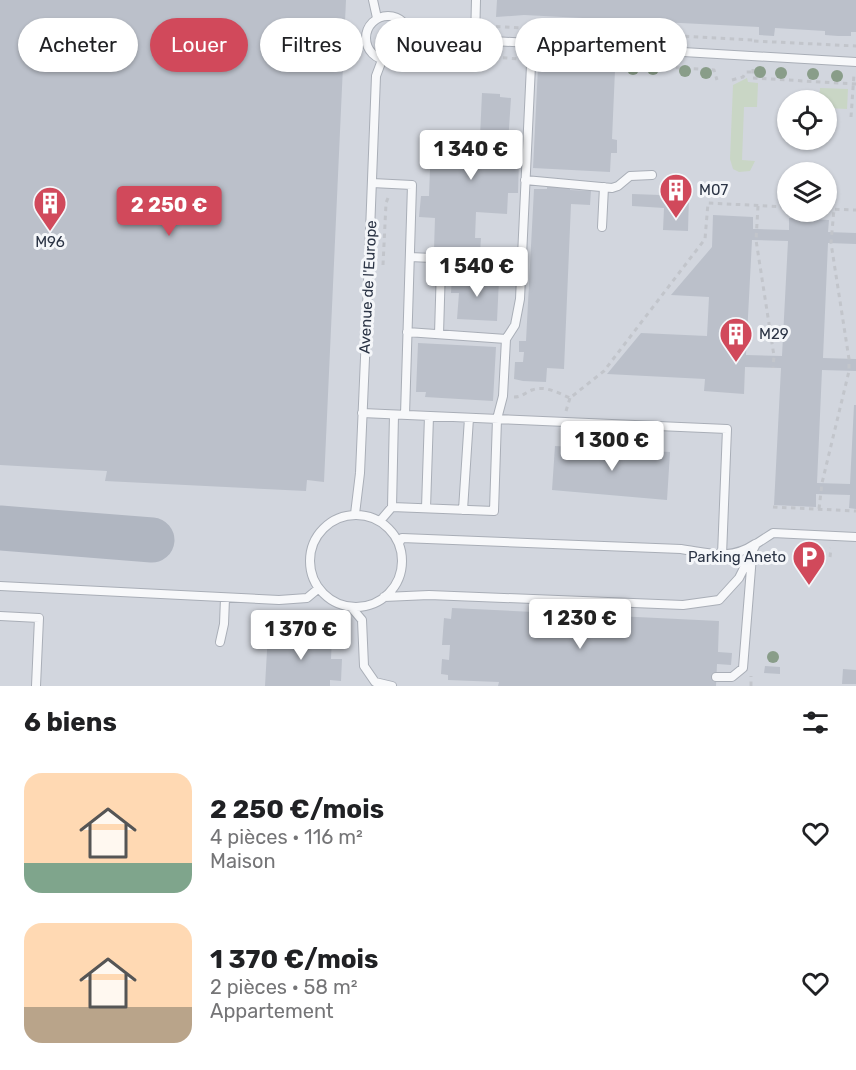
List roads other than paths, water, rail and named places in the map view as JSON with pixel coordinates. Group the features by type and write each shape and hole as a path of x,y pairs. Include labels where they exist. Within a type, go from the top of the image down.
{"lane":[{"path":"373,0 377,18 389,15 397,18"},
{"path":"476,0 476,18"},
{"path":"375,20 369,26 366,39 370,51 375,55"},
{"path":"687,53 856,62"},
{"name":"Avenue de l'Europe","path":"356,514 378,72"},
{"path":"392,507 494,511 497,418 503,396 506,339 515,325 520,298 530,72"},
{"path":"525,180 615,187 630,176 652,175"},
{"path":"372,183 412,185 405,415"},
{"path":"602,227 604,187"},
{"path":"410,257 439,260 441,266 439,334"},
{"path":"407,332 506,339"},
{"path":"362,413 727,429 722,555"},
{"path":"380,521 392,507 394,415"},
{"path":"426,508 429,416"},
{"path":"463,510 468,418"},
{"path":"356,514 380,521 388,527 399,543 402,556 400,573 394,587 384,597 368,605 351,606 333,601 319,588 310,566 312,545 321,530 340,517 356,514"},
{"path":"399,543 402,538 681,549 735,555 754,547 773,533 856,537"},
{"path":"384,597 429,595 683,604 719,600 739,578 754,547"},
{"path":"716,677 732,677 743,668 754,547"},
{"path":"0,586 225,598 297,599 307,598 319,588"},
{"path":"220,642 224,624 225,598"},
{"path":"351,606 362,620 364,666 375,682 392,686"},
{"path":"0,616 39,618 36,686"}],"place":[{"name":"M07","path":"676,219"},
{"name":"M96","path":"50,232"},
{"name":"M29","path":"736,363"},
{"name":"Parking Aneto","path":"809,586"}]}
